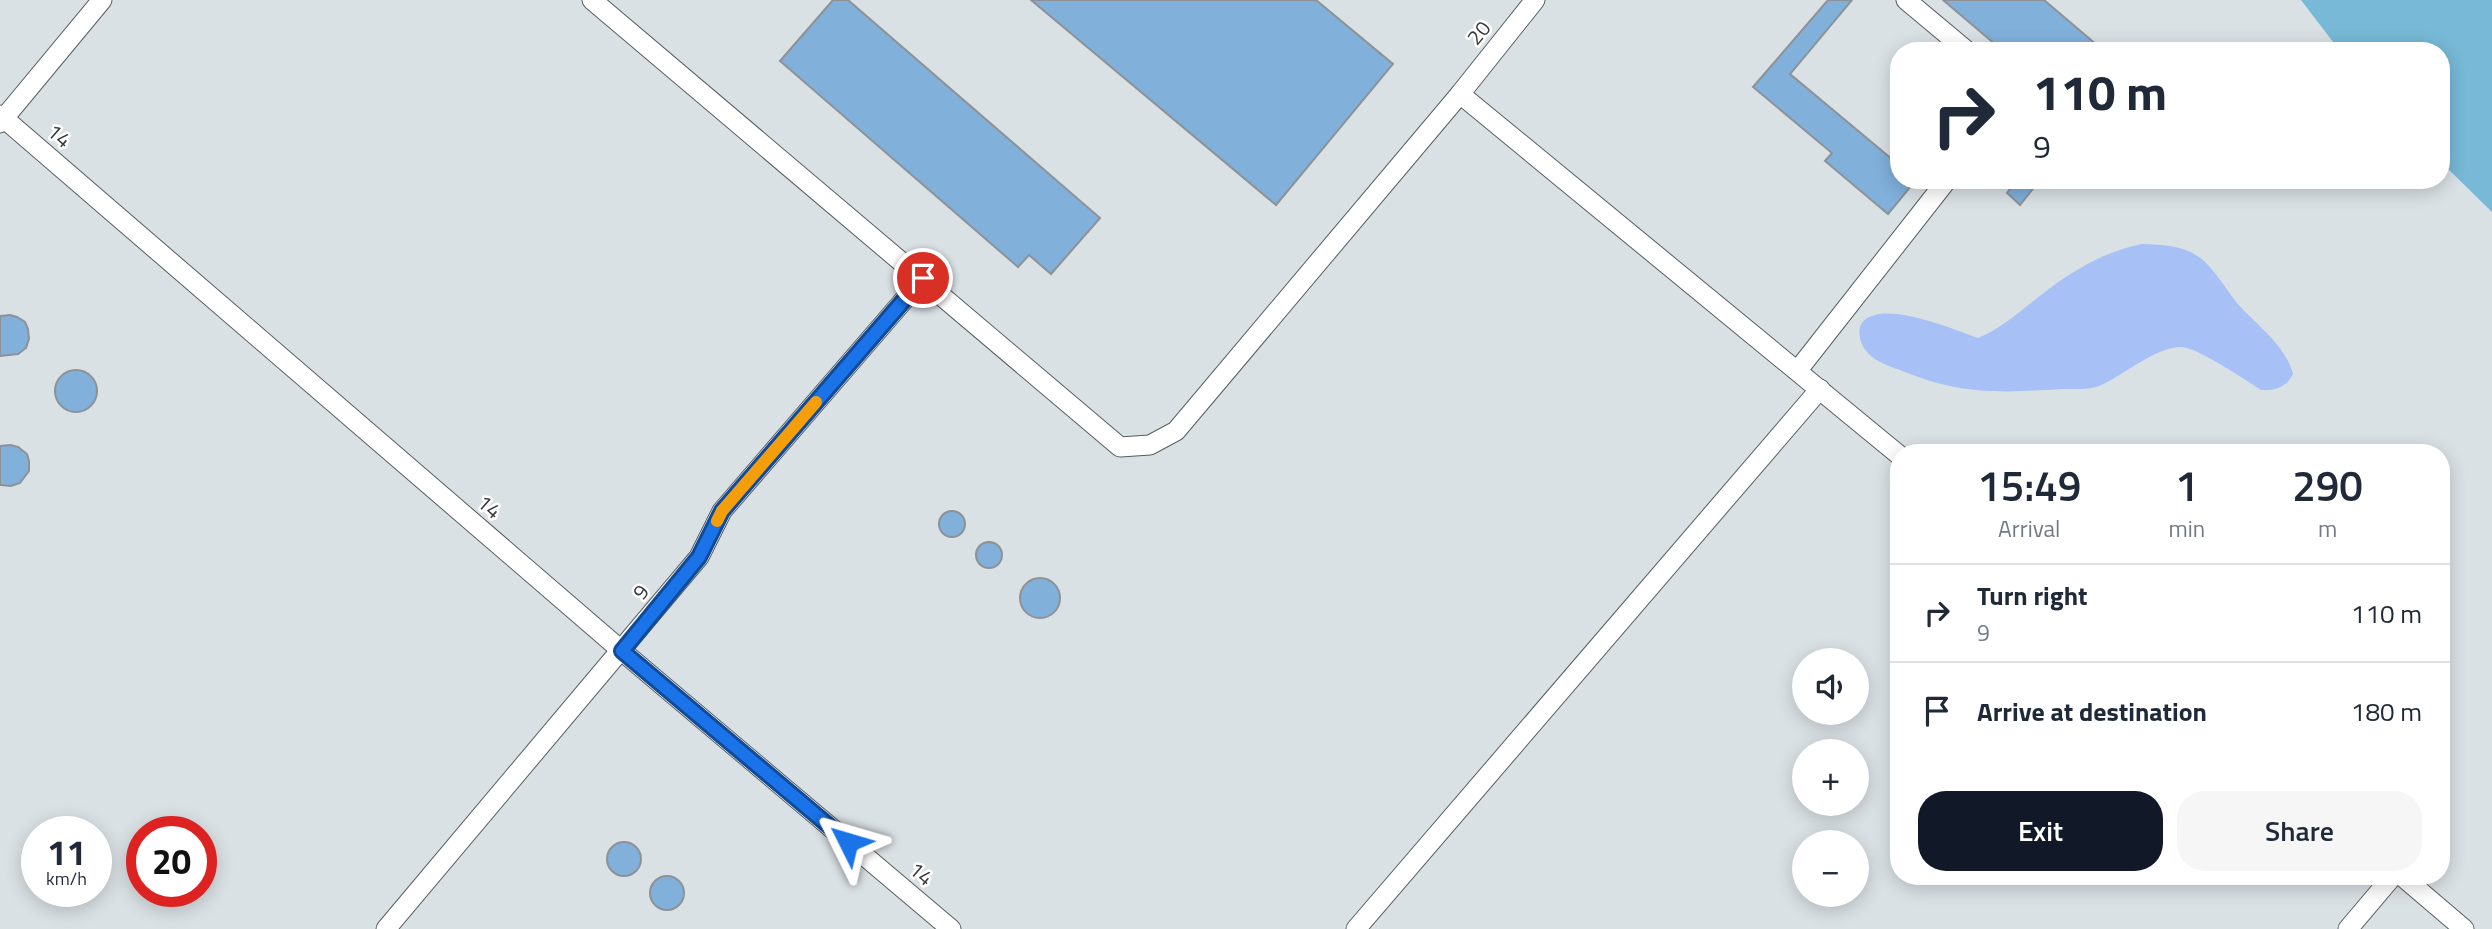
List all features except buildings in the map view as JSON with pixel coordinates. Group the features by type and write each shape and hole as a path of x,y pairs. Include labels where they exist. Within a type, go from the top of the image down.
{"lane":[{"path":"1,119 102,0"},
{"name":"20","path":"592,0 1120,447 1150,445 1176,431 1460,94 1535,0"},
{"path":"1906,0 1956,42"},
{"path":"1460,94 1890,447"},
{"name":"14","path":"1,119 951,929"},
{"path":"1798,370 1940,189"},
{"name":"9","path":"386,929 699,557 722,511 923,278"},
{"path":"1356,929 1820,389"},
{"path":"2348,929 2385,885"},
{"path":"2412,885 2464,929"}],"shaded area":[{"path":"2301,0 2492,0 2492,212 2450,171 2450,42 2333,42"},
{"path":"2142,244 2179,248 2204,261 2237,303 2284,353 2293,374 2287,382 2275,389 2261,390 2209,358 2181,347 2161,352 2095,387 1980,390 1942,384 1890,367 1871,356 1861,342 1859,332 1862,323 1871,316 1885,314 1918,318 1978,338 2008,321 2085,265 2119,250"}],"slow traffic":[{"path":"717,521 722,511 816,402"}],"route":[{"path":"848,842 622,651 699,557 722,511 923,278"}]}
